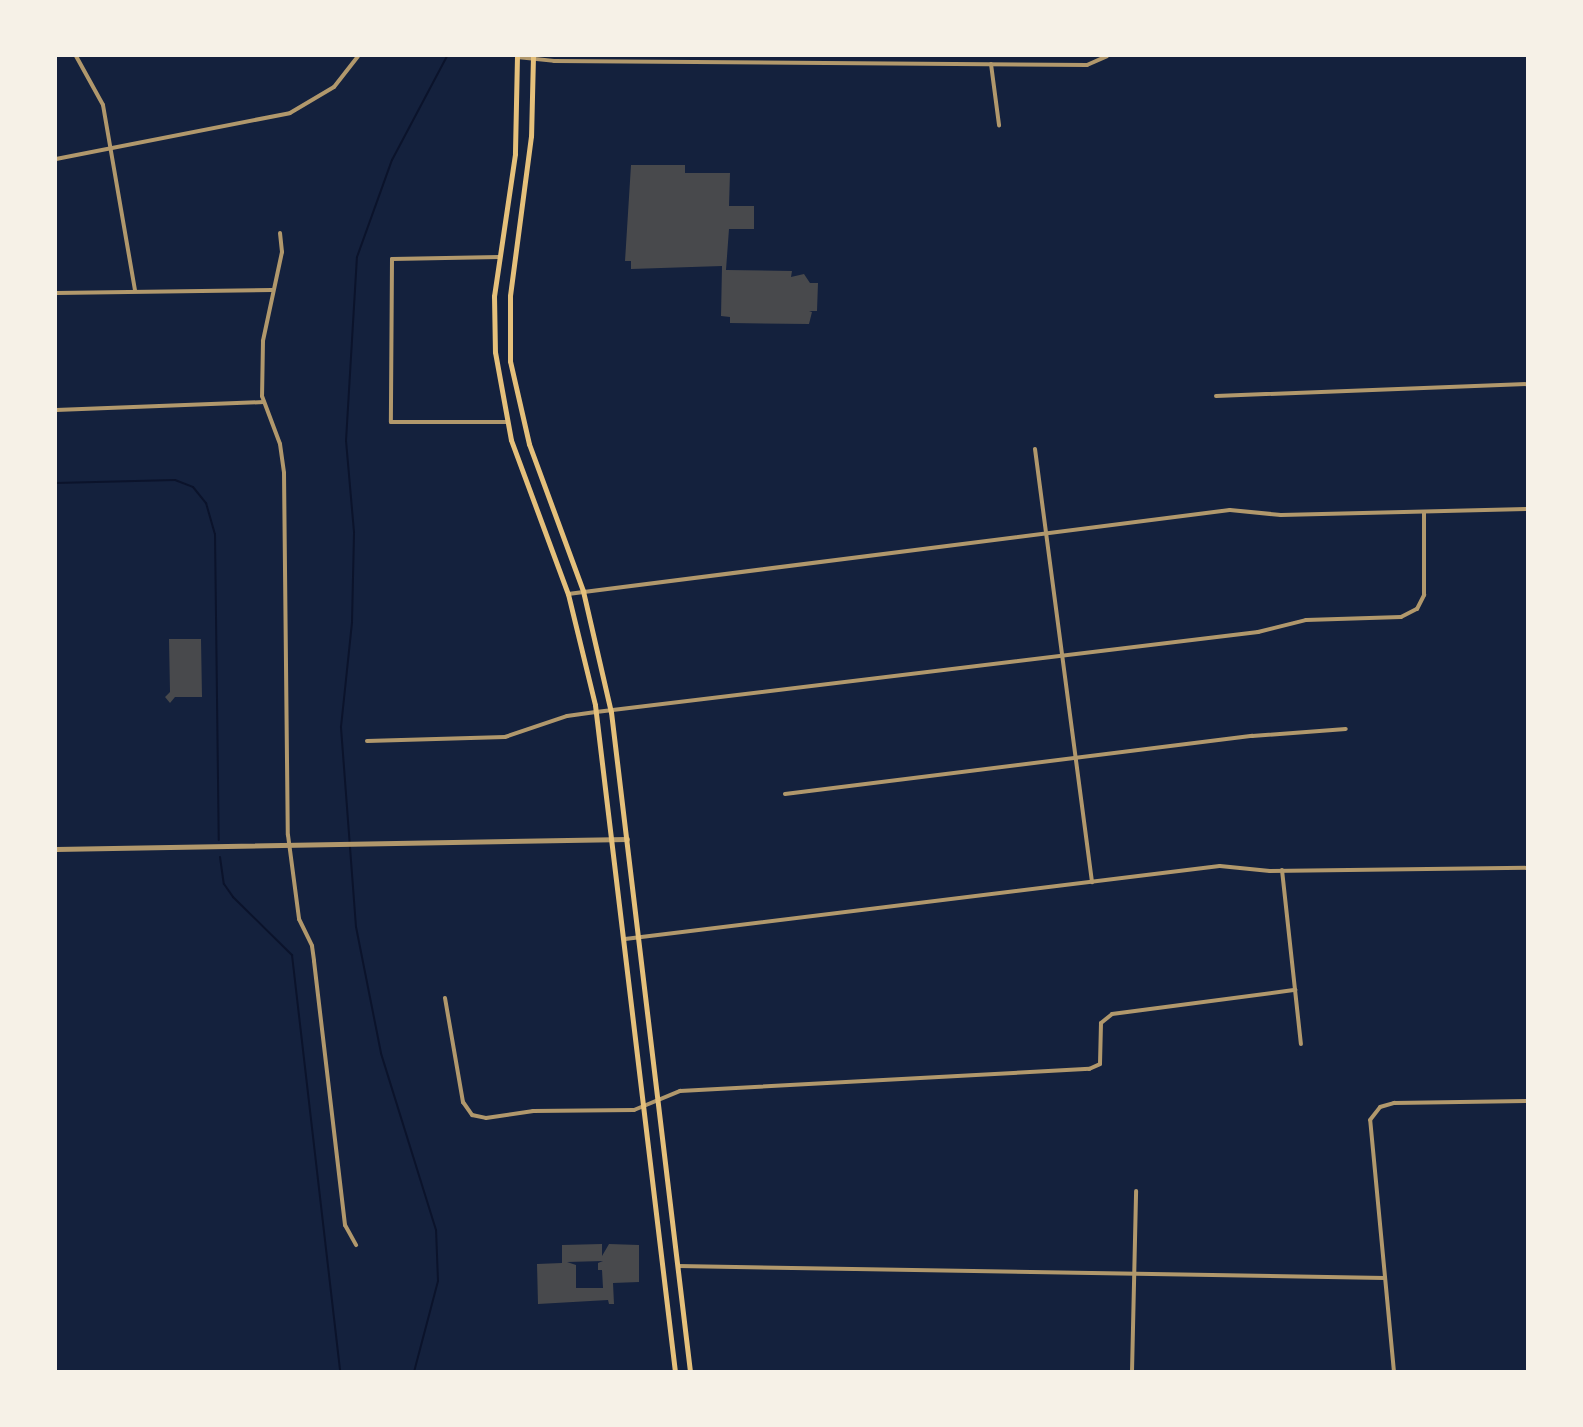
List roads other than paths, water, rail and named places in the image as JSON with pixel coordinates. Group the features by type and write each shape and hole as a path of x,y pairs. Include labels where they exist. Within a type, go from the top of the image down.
{"main road":[{"path":"517,56 515,154 499,257 493,323 507,422 568,594 596,712 675,1371"},
{"path":"533,57 531,136 510,296 510,361 529,444 583,591 611,712 641,937 690,1371"}],"street":[{"path":"76,56 100,96 112,148 135,290"},
{"path":"56,159 290,113 329,92 358,56"},
{"path":"517,56 1087,65 1107,56"},
{"path":"991,64 999,125"},
{"path":"280,233 282,252 272,290 263,341 264,402 280,444 284,473 289,846 299,919 312,946 345,1225 356,1245"},
{"path":"499,257 393,259 391,422 507,422"},
{"path":"56,293 135,290 272,290"},
{"path":"1216,396 1527,384"},
{"path":"56,410 264,402"},
{"path":"1035,449 1049,534 1092,882"},
{"path":"568,594 1242,509 1281,515 1527,509"},
{"path":"367,741 505,737 567,716 596,712 1064,657 1258,632 1306,621 1407,616 1417,609 1424,595 1424,513"},
{"path":"785,794 1252,736 1346,729"},
{"path":"56,849 352,846 627,839"},
{"path":"625,939 1220,866 1282,870 1527,868"},
{"path":"1282,870 1301,1044"},
{"path":"445,998 463,1102 472,1115 486,1118 533,1112 634,1110 680,1091 1089,1069 1101,1064 1101,1023 1112,1014 1295,990"},
{"path":"1394,1371 1369,1130 1374,1113 1394,1103 1527,1101"},
{"path":"1132,1371 1136,1191"},
{"path":"678,1266 1384,1278"}],"waterway":[{"path":"414,1372 438,1281 436,1230 381,1053 356,927 341,727 352,622 354,532 346,441 357,257 392,160 447,56"},
{"path":"56,483 175,480 193,487 206,503 215,534 219,840"},
{"path":"220,857 224,884 233,897 292,955 340,1372"}]}
